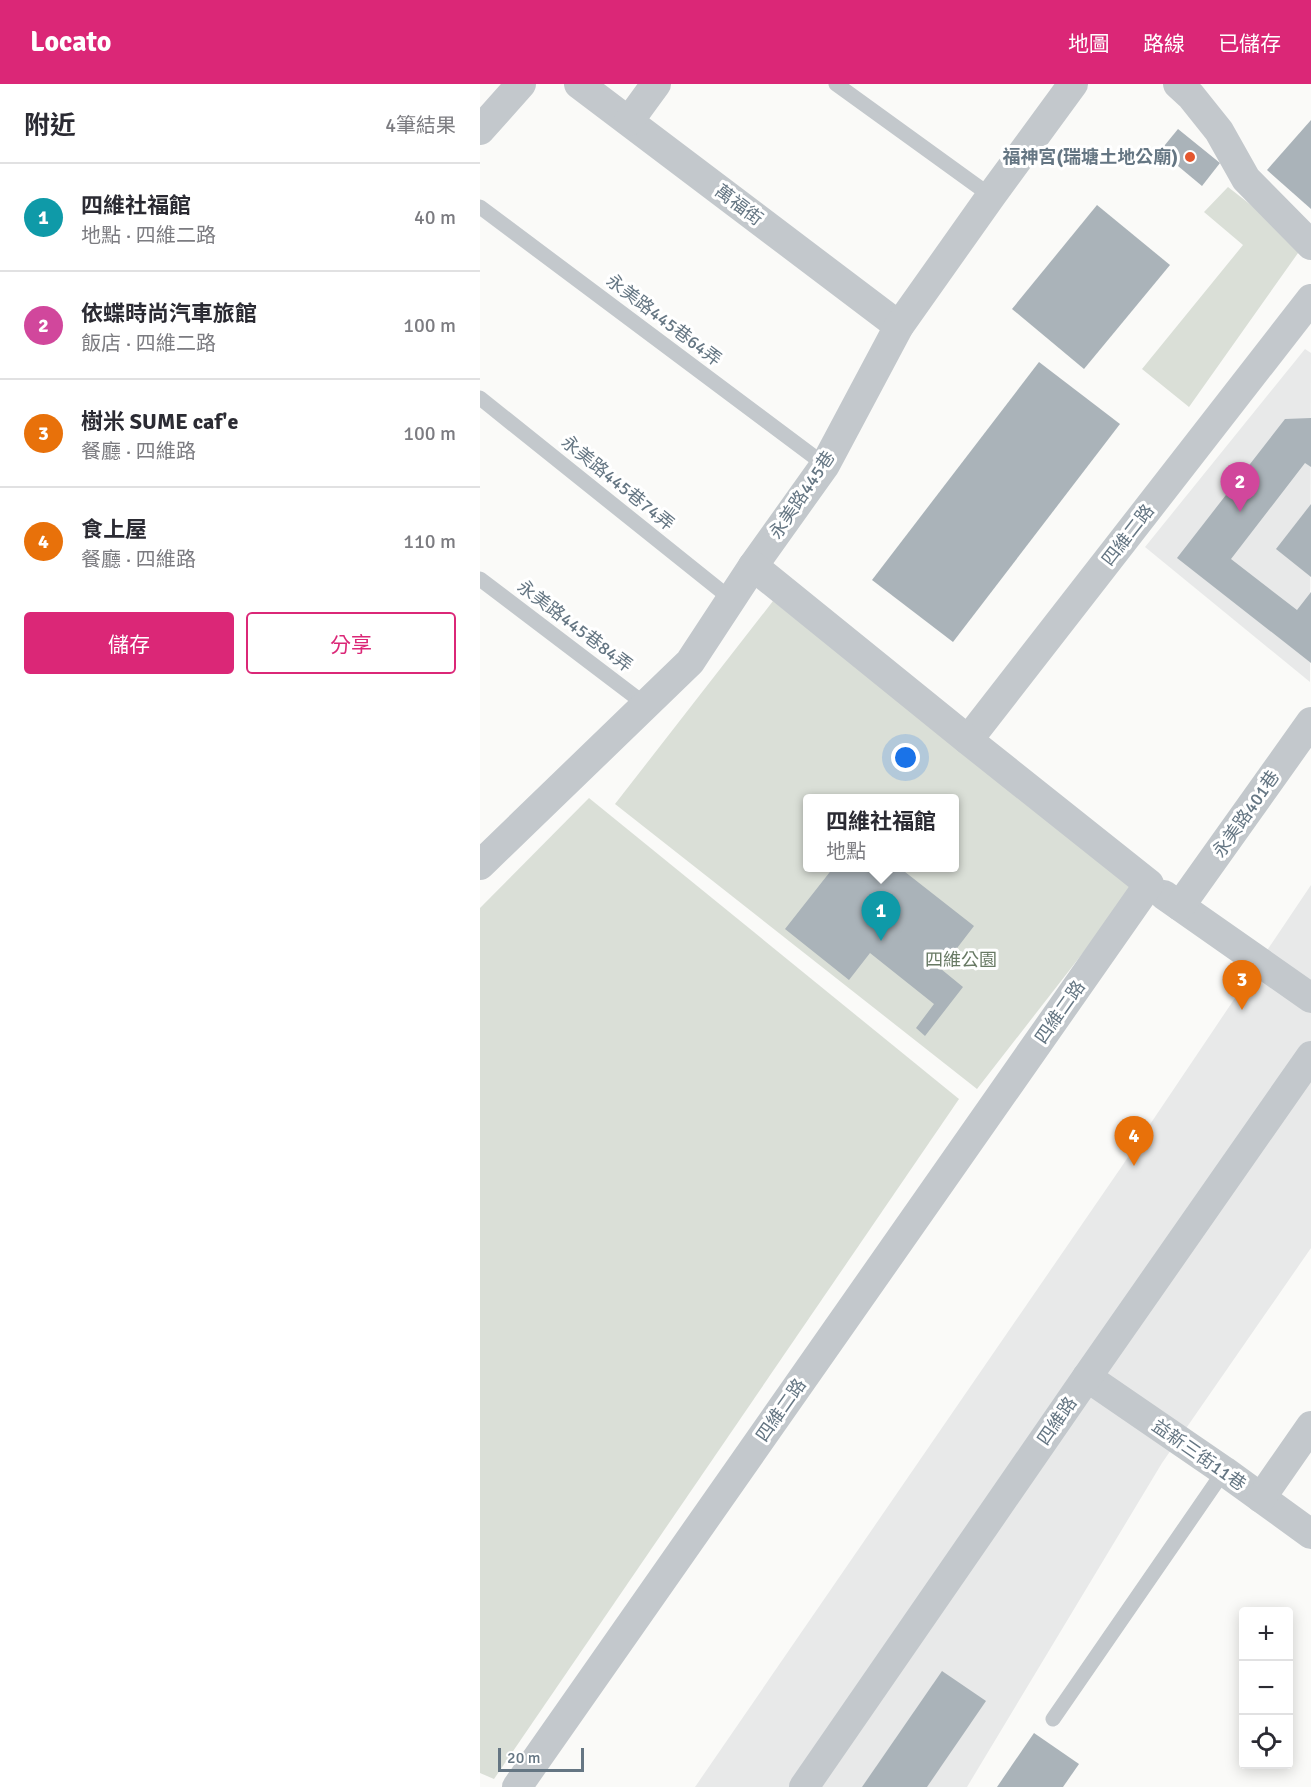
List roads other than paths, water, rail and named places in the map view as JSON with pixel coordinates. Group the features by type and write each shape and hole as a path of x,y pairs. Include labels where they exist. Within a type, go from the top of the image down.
{"street":[{"path":"480,130 522,84"},
{"name":"萬福街","path":"579,84 899,326"},
{"path":"629,121 656,84"},
{"path":"1178,84 1219,130 1246,179 1311,245"},
{"name":"永美路445巷","path":"484,852 690,662 753,566 825,465 899,326 1069,86"},
{"name":"四維二路","path":"968,740 1311,299"},
{"path":"753,566 1149,884 1311,998"},
{"name":"永美路401巷","path":"1180,906 1311,722"},
{"name":"四維二路","path":"517,1787 1149,884"},
{"name":"四維路","path":"804,1787 1311,1056"},
{"name":"益新三街11巷","path":"1087,1377 1224,1470 1311,1534"},
{"path":"1261,1498 1311,1426"}],"lane":[{"path":"836,84 991,196"},
{"name":"永美路445巷64弄","path":"480,207 825,465"},
{"name":"永美路445巷74弄","path":"480,398 731,599"},
{"name":"永美路445巷84弄","path":"480,579 646,705"},
{"path":"1053,1719 1224,1470"}],"place":[{"name":"福神宮(瑞塘土地公廟)","path":"1190,157"},
{"name":"依蝶時尚汽車旅館","path":"1240,512"},
{"name":"四維社福館","path":"881,941"},
{"name":"樹米 SUME caf'e","path":"1242,1010"},
{"name":"食上屋","path":"1134,1166"}],"park label":[{"name":"四維公園","path":"961,960"}]}
